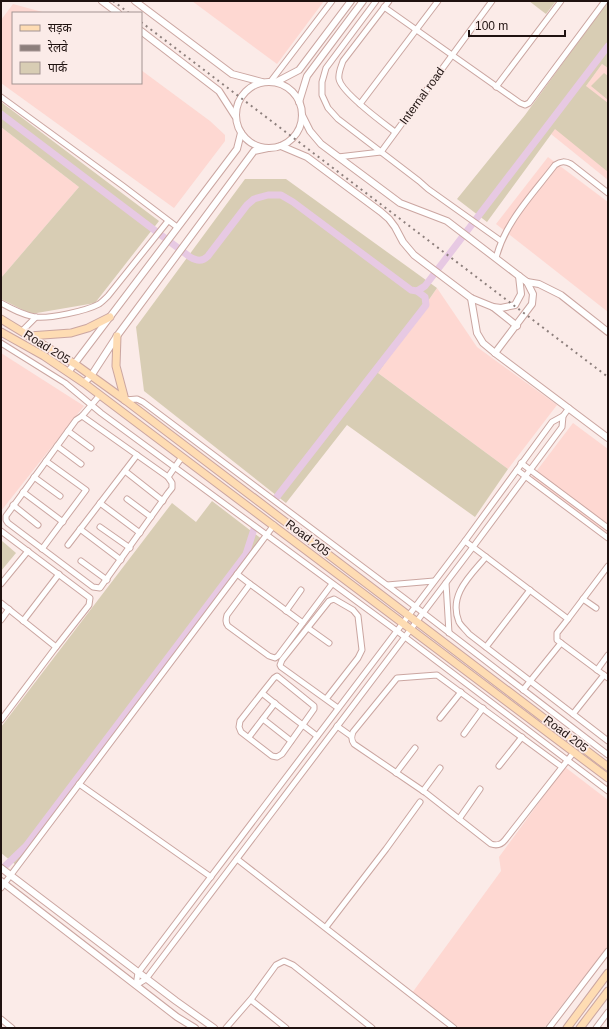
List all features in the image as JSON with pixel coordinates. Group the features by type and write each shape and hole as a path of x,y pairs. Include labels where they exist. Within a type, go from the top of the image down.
{"main road":[{"path":"29,336 71,333 88,328 110,317"},
{"name":"Road 205","path":"1,319 75,364 126,400 605,764"},
{"name":"Road 205","path":"1,332 69,371 608,778"},
{"path":"117,336 116,366 126,400"},
{"path":"567,1028 608,972"},
{"path":"580,1028 608,991"}],"street":[{"path":"102,1 117,12"},
{"path":"135,1 232,74 263,82 274,82 281,84 292,91 299,102 302,115 310,131 321,144 400,203 440,217 454,226 527,282 533,294 534,299 532,304 495,353"},
{"path":"274,82 332,1"},
{"path":"274,82 299,70 351,1"},
{"path":"299,102 307,76 362,1"},
{"path":"376,1 326,68 322,82 322,95 328,108 338,119 428,189 501,241"},
{"name":"Internal road","path":"389,1 343,61 339,71 339,80 342,87 360,104 395,132 492,1"},
{"path":"360,104 438,1"},
{"path":"496,87 561,1"},
{"name":"Internal road","path":"384,7 496,87 525,105 529,103 605,1"},
{"path":"142,32 219,91 235,116"},
{"path":"263,82 253,85 245,91 236,106 235,116 237,127 253,145 268,148"},
{"path":"1,97 124,186 175,230"},
{"path":"84,383 91,376 117,336 254,151 281,146 292,138 300,127 302,115"},
{"path":"338,156 381,152 395,132"},
{"path":"69,371 236,149 241,133"},
{"path":"281,146 307,157 381,212 395,227 409,250 471,298 493,307 501,308 515,304 521,294 519,276"},
{"path":"496,258 501,241 512,221 555,165 560,162 571,164 608,193"},
{"path":"1,303 17,311 36,317 53,316 100,304 166,223"},
{"path":"527,282 539,284 560,295 608,332"},
{"path":"471,298 477,333 483,343 608,438"},
{"path":"493,307 516,326"},
{"path":"22,331 36,317"},
{"path":"1,343 58,379 397,631 608,791"},
{"path":"82,416 168,477 172,483 172,488 100,588 93,587 42,549 6,520 6,516 78,417 82,416 100,395"},
{"path":"126,400 137,399 143,402 415,606 608,755 605,764"},
{"path":"136,985 146,979 405,638 562,427 564,416 569,408"},
{"path":"136,985 138,973 465,541 521,463 552,422 564,416"},
{"path":"68,431 91,448"},
{"path":"57,446 81,464"},
{"path":"68,546 137,455"},
{"path":"168,477 182,457"},
{"path":"42,549 86,490 46,461"},
{"path":"521,463 608,528"},
{"path":"516,470 608,538"},
{"path":"125,471 163,501"},
{"path":"34,477 60,496"},
{"path":"23,492 62,522"},
{"path":"127,499 151,517"},
{"path":"100,502 140,533"},
{"path":"13,505 38,525"},
{"path":"195,1028 177,1017 2,884 274,525"},
{"path":"100,527 130,548"},
{"path":"80,529 121,560"},
{"path":"1,531 90,598 90,601 1,720"},
{"path":"465,541 568,619"},
{"path":"1,584 28,551"},
{"path":"486,557 460,587 456,599 456,611 460,623 469,634 608,741"},
{"path":"82,561 107,580"},
{"path":"573,714 606,677 557,640 557,634 608,566"},
{"path":"23,621 59,574"},
{"path":"237,574 303,624"},
{"path":"387,585 434,581"},
{"path":"446,583 449,633"},
{"path":"250,584 227,615 226,623 268,656 275,658 303,624 332,584"},
{"path":"286,611 301,590"},
{"path":"486,647 530,590"},
{"path":"584,598 596,608"},
{"path":"326,700 361,653 358,616 353,610 337,600 331,600 282,660 280,665 326,700 338,708"},
{"path":"1,603 56,647"},
{"path":"1,620 9,609"},
{"path":"308,628 329,643"},
{"path":"524,690 560,642"},
{"path":"597,670 608,655"},
{"path":"562,767 437,675 397,678 351,736 351,740 354,744 423,791 491,844 496,846 502,844 574,752"},
{"path":"275,677 279,677 313,705 314,709 303,725 282,754 274,757 239,729 240,721 275,677"},
{"path":"440,718 461,692"},
{"path":"262,693 317,736"},
{"path":"249,738 275,703"},
{"path":"464,734 483,708"},
{"path":"263,720 291,741"},
{"path":"337,726 351,736"},
{"path":"499,766 522,737"},
{"path":"396,773 415,748"},
{"path":"423,791 440,768"},
{"path":"79,784 211,877"},
{"path":"459,819 480,789"},
{"path":"326,927 420,802"},
{"path":"237,859 454,1028"},
{"path":"1,868 138,973 214,1028"},
{"path":"549,1028 608,951"},
{"path":"226,1028 251,1000 276,965 281,961 286,961 293,965 372,1028"},
{"path":"251,1000 286,1028"},
{"path":"596,1028 608,1012"},
{"path":"1,1019 12,1028"}],"shaded area":[{"path":"192,1 324,1 277,64"},
{"path":"13,4 42,12 12,12 12,84 142,84 142,71 210,121 225,135 225,141 174,208 1,83 1,20"},
{"path":"602,64 608,68 608,180 551,134"},
{"path":"1,127 79,187 1,278"},
{"path":"548,157 608,202 608,312 496,224"},
{"path":"437,288 477,347 557,405 508,469 378,373"},
{"path":"1,353 84,406 1,511"},
{"path":"573,423 608,449 608,534 532,477"},
{"path":"565,767 608,800 608,946 544,1028 460,1028 412,993 501,871 499,857"}],"green space":[{"path":"529,1 556,1 546,14"},
{"path":"608,1 608,68 602,64 586,86 608,103 608,172 555,129 487,222 457,199 525,115"},
{"path":"604,73 608,76 608,100 591,86"},
{"path":"1,102 159,221 95,303 31,314 1,299 1,278 79,187 1,127"},
{"path":"245,179 286,179 437,288 378,373 508,469 475,517 347,425 286,503 144,391 136,327"},
{"path":"212,501 263,540 16,865 1,853 1,727 172,503 196,522"},
{"path":"1,540 16,553 1,571"}],"waterway":[{"path":"1,114 190,257 199,260 206,258 247,205 254,199 268,195 281,195 293,202 411,290 417,291 425,286 608,46"},
{"path":"276,498 426,305 425,297 417,291"},
{"path":"1,870 26,846 246,554 254,529"}],"railway":[{"path":"113,1 128,12"},
{"path":"142,23 608,377"}]}
